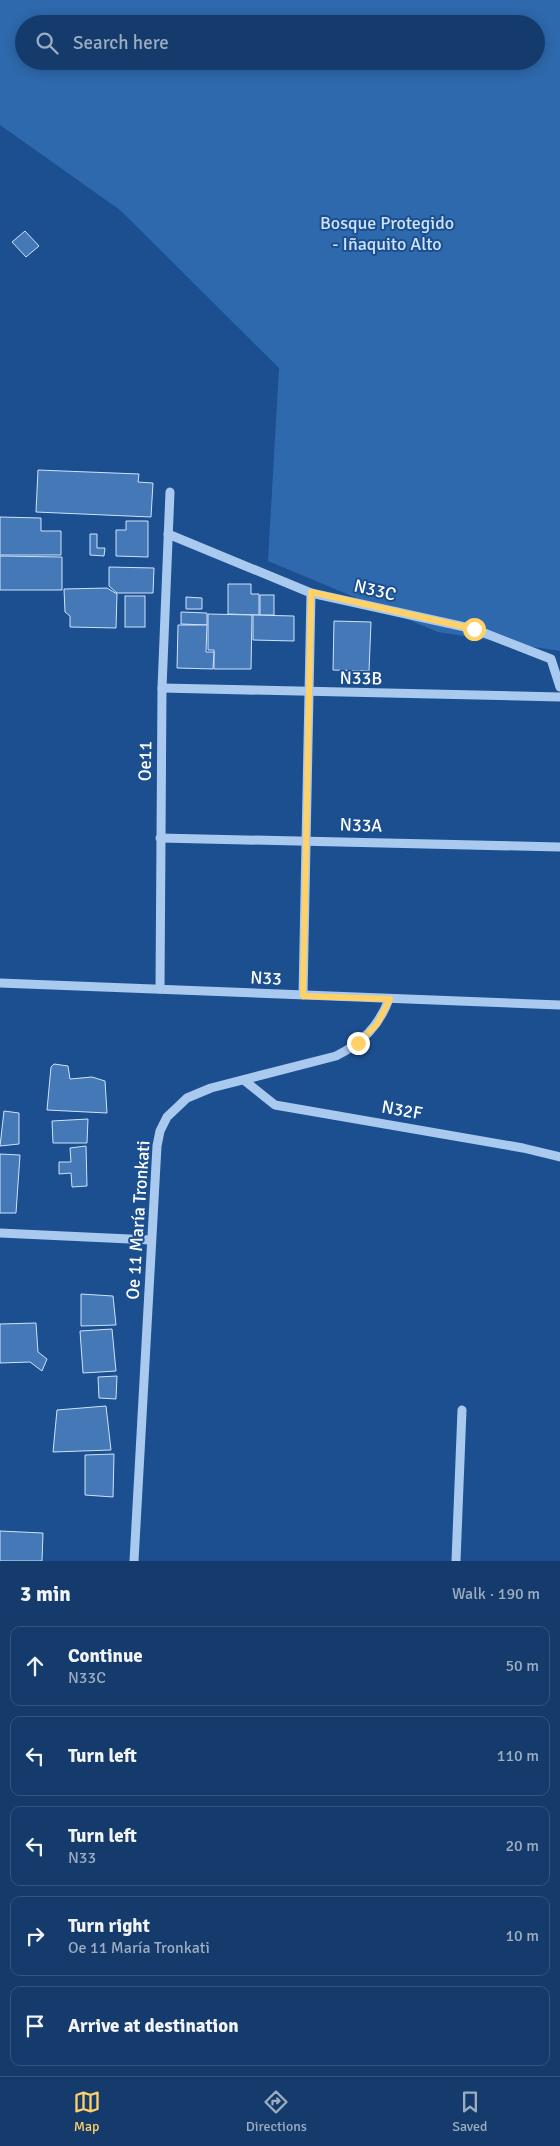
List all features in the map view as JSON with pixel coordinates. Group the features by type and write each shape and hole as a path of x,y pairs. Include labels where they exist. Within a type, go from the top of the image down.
{"street":[{"name":"Oe11","path":"160,989 162,688 170,492"},
{"name":"N33C","path":"168,534 311,592 474,629 551,659 560,687"},
{"path":"303,996 311,592"},
{"name":"N33B","path":"162,688 309,693 560,697"},
{"name":"N33A","path":"160,838 560,847"},
{"name":"N33","path":"0,984 560,1005"},
{"name":"Oe 11 María Tronkati","path":"134,1561 151,1240 157,1146 160,1131 167,1117 177,1106 198,1092 336,1056 348,1050 368,1035 377,1024 390,999"},
{"name":"N32F","path":"244,1081 275,1105 523,1148 560,1157"},
{"path":"0,1233 151,1240"},
{"path":"456,1561 462,1410"}],"green space":[{"name":"Bosque Protegido - Iñaquito Alto","path":"0,0 560,0 560,651 438,632 268,561 279,368 120,210 0,125"}],"building":[{"path":"25,231 39,246 26,257 12,242"},
{"path":"38,470 139,474 138,482 153,483 151,517 36,512"},
{"path":"0,517 41,518 41,531 61,531 61,555 0,555"},
{"path":"126,521 148,521 148,557 116,556 116,530 126,530"},
{"path":"90,534 97,534 97,548 105,548 104,556 90,555"},
{"path":"0,556 62,557 62,590 0,590"},
{"path":"109,567 154,568 153,593 117,593 109,586"},
{"path":"228,584 251,584 251,594 259,594 259,615 228,614"},
{"path":"107,588 117,594 116,628 70,627 70,616 65,612 64,589"},
{"path":"260,595 274,595 274,615 260,615"},
{"path":"125,596 145,596 145,627 125,627"},
{"path":"186,597 202,598 202,609 186,609"},
{"path":"181,612 207,613 207,625 181,624"},
{"path":"208,614 252,615 251,669 214,669 214,650 208,650"},
{"path":"253,615 294,616 294,641 253,640"},
{"path":"334,621 371,622 369,671 333,670"},
{"path":"178,625 207,625 206,652 214,652 213,669 177,668"},
{"path":"54,1064 68,1066 70,1079 92,1077 105,1081 107,1113 47,1110 51,1067"},
{"path":"4,1111 19,1113 19,1144 0,1146"},
{"path":"88,1119 87,1143 53,1143 52,1121"},
{"path":"86,1146 87,1186 72,1187 71,1173 59,1174 59,1162 71,1162 70,1148"},
{"path":"0,1154 20,1155 16,1213 0,1213"},
{"path":"81,1294 113,1296 116,1325 81,1326"},
{"path":"36,1323 38,1352 47,1359 42,1371 30,1362 0,1363 0,1324"},
{"path":"112,1329 116,1371 83,1373 80,1331"},
{"path":"117,1376 116,1399 99,1398 98,1377"},
{"path":"106,1406 111,1450 53,1452 57,1410"},
{"path":"114,1454 113,1497 85,1495 85,1455"},
{"path":"0,1531 43,1533 42,1561 0,1561"}],"route":[{"path":"358,1043 377,1024 390,999 303,996 311,592 474,629"}]}
